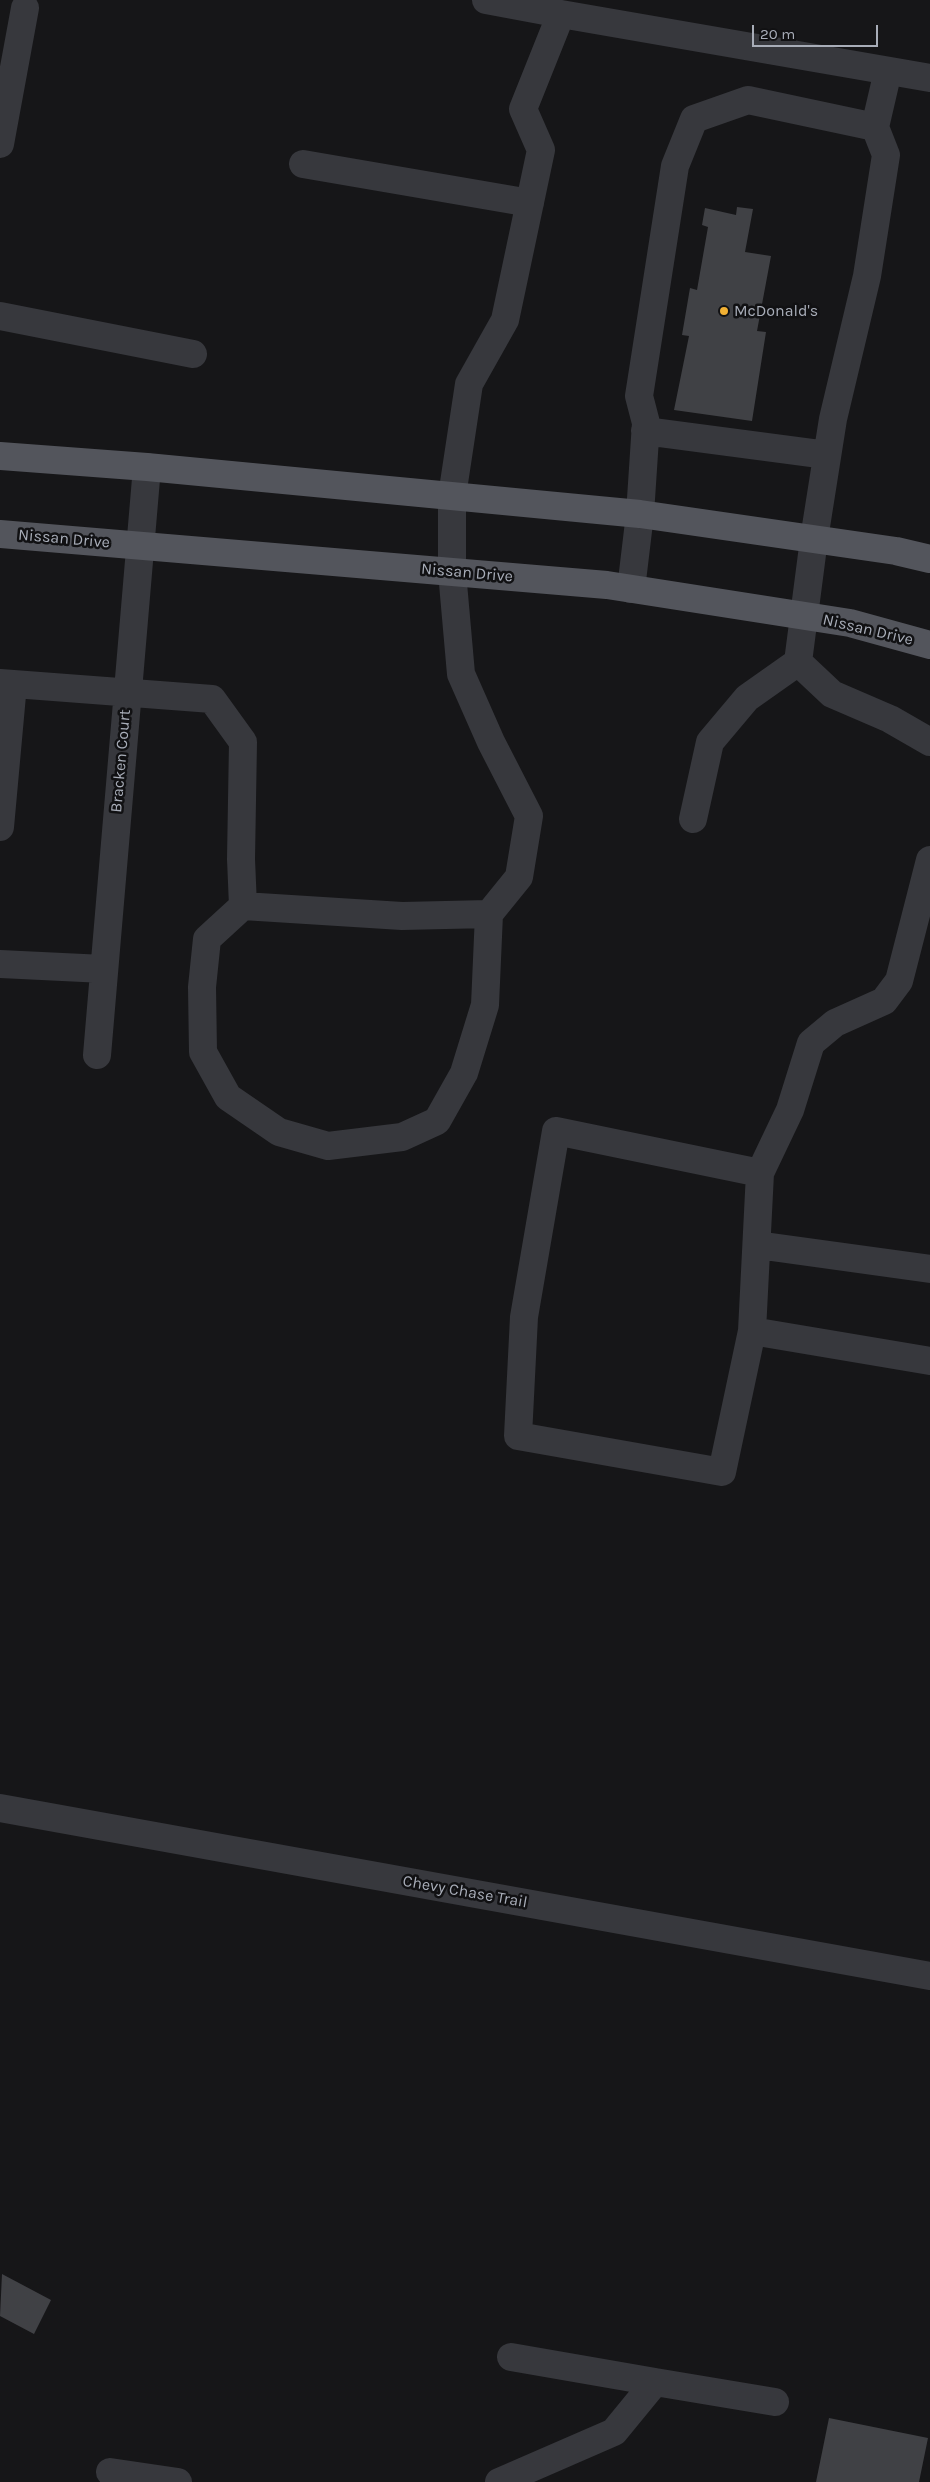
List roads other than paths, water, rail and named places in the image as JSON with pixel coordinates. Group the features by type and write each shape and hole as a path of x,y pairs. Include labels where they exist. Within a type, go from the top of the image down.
{"main road":[{"path":"0,456 147,467 640,514 896,551 930,559"},
{"name":"Nissan Drive","path":"0,534 631,589 850,623 930,645"}],"street":[{"path":"486,0 930,78"},
{"path":"0,144 25,8"},
{"path":"489,914 402,916 243,906 207,939 202,987 203,1052 228,1097 279,1132 328,1146 402,1137 437,1121 464,1073 485,1005 489,914 519,877 528,816 491,742 461,674 452,572 452,496 469,384 505,320 542,150 523,109 562,14"},
{"path":"693,819 710,742 747,698 798,662 814,539 833,418 867,276 886,156 876,127 888,71"},
{"path":"631,589 640,514 646,422 639,396 675,166 694,119 748,100 876,127"},
{"path":"303,164 530,203"},
{"path":"0,316 193,354"},
{"path":"645,431 827,455"},
{"name":"Bracken Court","path":"97,1055 147,467"},
{"path":"798,662 832,694 890,720 930,742"},
{"path":"0,827 6,683 127,694 212,699 243,742 241,859 243,906"},
{"path":"760,1173 556,1131 524,1317 518,1436 722,1472 752,1330 760,1173 790,1110 811,1043 835,1024 884,1001 899,981 930,860"},
{"path":"0,964 104,970"},
{"path":"757,1245 930,1269"},
{"path":"752,1330 930,1361"},
{"name":"Chevy Chase Trail","path":"0,1808 930,1976"},
{"path":"511,2357 774,2402"},
{"path":"499,2482 614,2432 655,2382"},
{"path":"110,2472 178,2482"}],"place":[{"name":"McDonald's","path":"724,311"}]}
